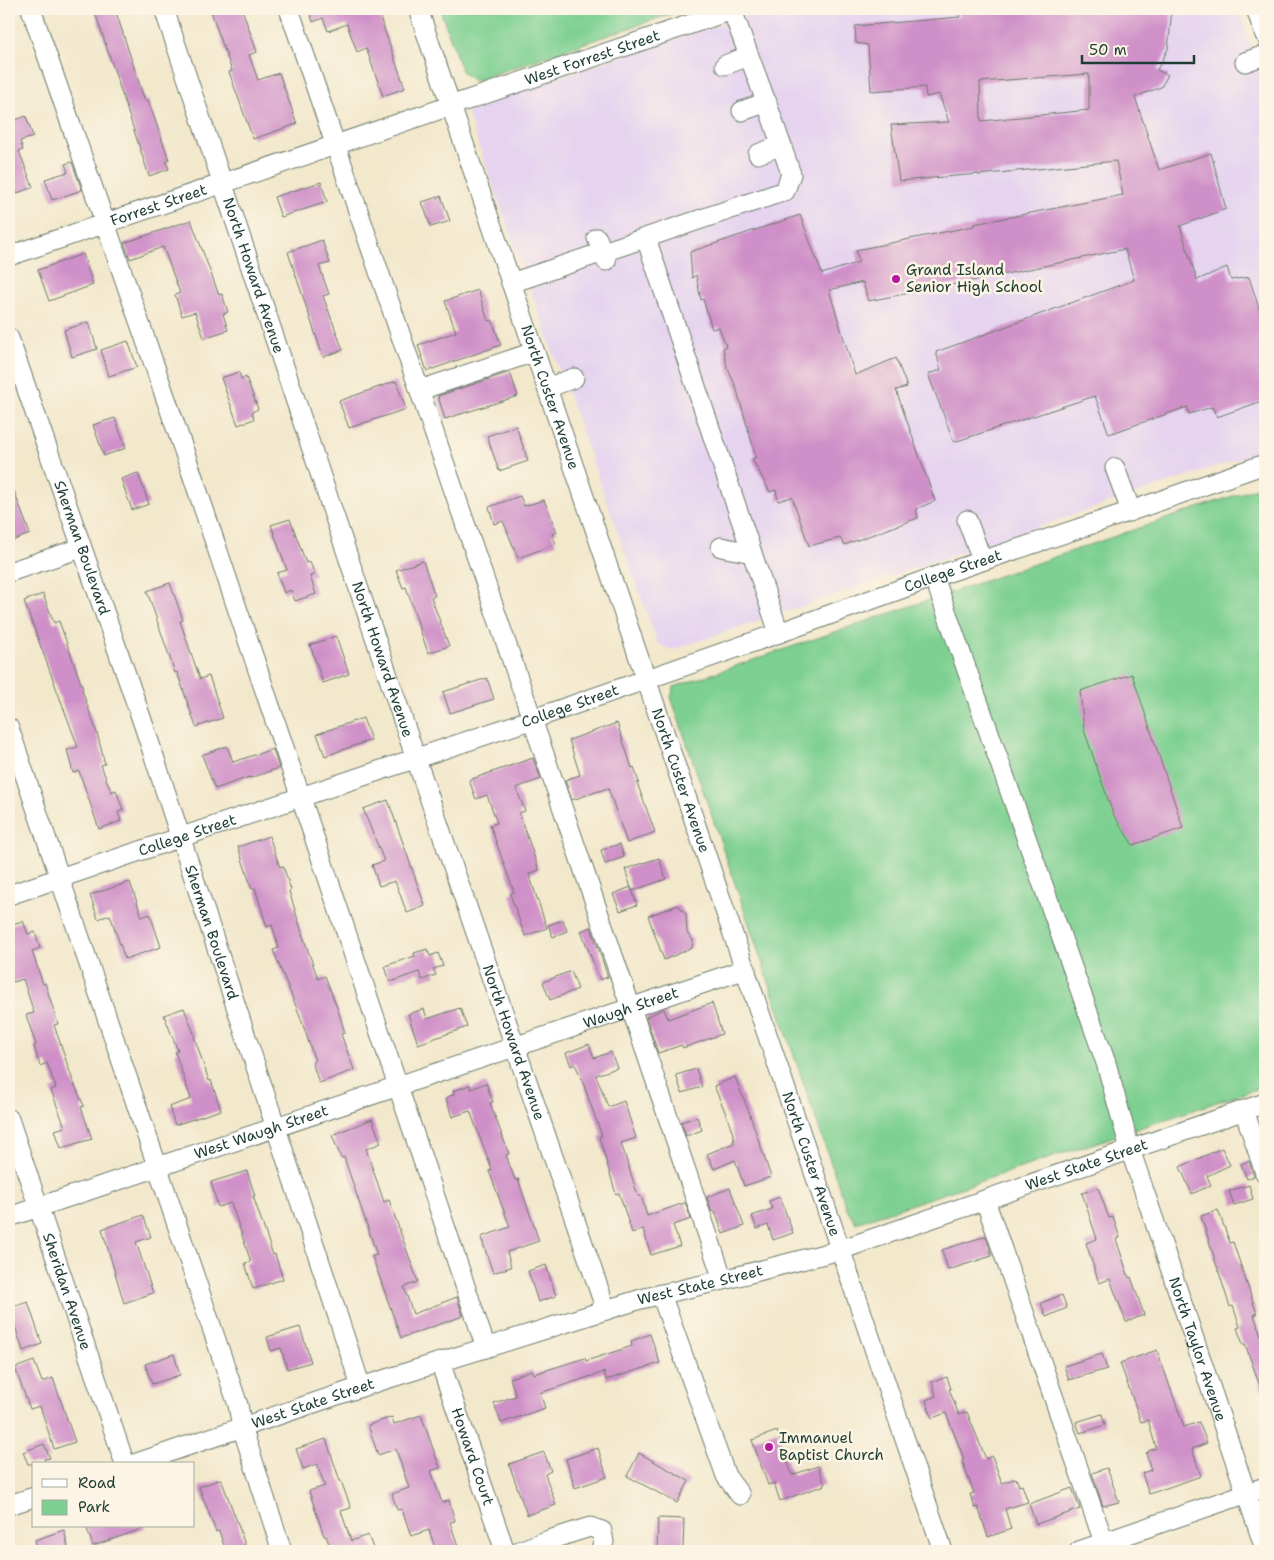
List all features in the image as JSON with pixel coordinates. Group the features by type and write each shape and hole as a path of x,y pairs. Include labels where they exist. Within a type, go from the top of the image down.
{"street":[{"path":"31,9 192,474 486,1348"},
{"name":"North Howard Avenue","path":"164,9 416,759 606,1310"},
{"path":"289,9 632,1008 723,1280"},
{"name":"North Custer Avenue","path":"418,9 944,1551"},
{"path":"511,283 602,250 646,238 785,191 791,174 734,9"},
{"name":"West Forrest Street","path":"450,106 734,9"},
{"path":"1256,9 1265,35"},
{"path":"1245,62 1265,55"},
{"path":"725,65 750,56"},
{"path":"742,111 767,102"},
{"name":"Forrest Street","path":"9,256 450,106"},
{"path":"758,154 782,145"},
{"path":"646,238 779,633"},
{"name":"Sherman Boulevard","path":"9,338 144,726 360,1387"},
{"path":"420,390 534,352"},
{"path":"547,388 574,378"},
{"name":"College Street","path":"9,895 533,719 982,560 1131,512 1265,464"},
{"path":"1115,468 1131,512"},
{"path":"967,520 982,560"},
{"path":"721,547 752,553"},
{"path":"9,572 82,548"},
{"name":"North Taylor Avenue","path":"934,577 1106,1063 1130,1150 1265,1550"},
{"path":"9,728 238,1404 242,1427 282,1551"},
{"name":"Waugh Street","path":"515,1047 746,969"},
{"name":"West Waugh Street","path":"9,1217 515,1047"},
{"name":"West State Street","path":"140,1462 360,1387 641,1298 723,1280 840,1250 1265,1103"},
{"path":"1244,1110 1265,1173"},
{"name":"Sheridan Avenue","path":"9,1119 124,1462"},
{"path":"985,1200 1106,1547"},
{"path":"661,1294 726,1476 740,1495"},
{"name":"Howard Court","path":"440,1362 505,1551"},
{"path":"1078,1551 1106,1547 1265,1487"},
{"path":"9,1505 32,1498"},
{"path":"520,1551 590,1527 602,1531 604,1542 600,1551"}],"shaded area":[{"name":"Grand Island Senior High School","path":"767,9 1238,9 1265,89 1265,450 672,650 658,644 465,107"}],"green space":[{"path":"440,9 685,9 474,81 462,72"},
{"path":"1265,485 1265,1086 856,1223 846,1207 671,697 674,687"}],"building":[{"path":"94,9 115,9 145,101 148,100 169,160 166,161 169,169 149,176"},
{"path":"210,9 242,9 257,52 249,55 258,80 279,73 297,124 253,139 229,72 232,71"},
{"path":"309,9 377,9 405,88 383,96 366,48 357,52 347,24 328,31 323,18 313,22"},
{"path":"957,9 1170,9 1168,49 1157,70 1168,75 1161,87 1135,97 1159,170 1211,153 1226,209 1180,226 1197,280 1227,267 1231,280 1249,277 1265,327 1265,400 1217,417 1212,407 1189,414 1187,407 1109,434 1095,396 954,442 928,374 941,370 936,352 1134,280 1125,249 868,301 863,282 829,290 855,375 896,358 907,387 896,390 935,501 916,509 918,518 844,545 840,538 809,546 792,497 778,501 776,490 770,492 752,459 756,457 736,387 727,367 723,348 726,346 719,327 712,329 703,299 701,300 696,275 692,278 690,252 800,215 822,274 859,262 856,250 974,226 974,224 1123,195 1116,161 899,181 891,125 949,122 939,94 926,97 925,87 871,91 868,45 856,43 855,26 960,17","holes":["1089,74 1089,110 981,121 980,82"]},
{"path":"11,114 13,121 26,116 33,137 20,141 23,150 19,151 33,187 15,194 9,178 9,115"},
{"path":"72,162 82,190 52,200 45,179 68,172 65,164"},
{"path":"321,182 327,202 281,217 274,197"},
{"path":"441,196 450,221 431,227 422,202"},
{"path":"191,220 219,295 222,294 228,312 223,314 228,330 204,338 195,312 182,316 175,295 180,293 163,247 130,259 124,243"},
{"path":"322,240 330,263 319,266 329,294 323,296 343,350 323,357 288,252"},
{"path":"83,254 93,285 49,301 38,270"},
{"path":"478,290 488,321 492,320 501,345 427,371 418,345 456,332 445,301"},
{"path":"89,322 97,349 72,357 64,330"},
{"path":"128,341 137,367 109,376 101,350"},
{"path":"239,372 241,379 246,377 258,409 252,412 254,419 238,425 221,378"},
{"path":"510,372 518,396 445,419 438,396"},
{"path":"396,381 406,409 349,428 339,401"},
{"path":"115,418 126,448 104,456 93,425"},
{"path":"516,426 528,461 499,471 487,436"},
{"path":"138,473 149,504 132,510 121,479"},
{"path":"9,480 30,534 9,542"},
{"path":"520,496 524,506 544,500 557,532 552,534 556,544 518,558 503,521 494,524 489,507"},
{"path":"290,519 306,563 310,562 315,575 310,576 316,594 295,601 291,590 284,593 277,573 287,570 271,525"},
{"path":"423,561 435,596 431,597 449,646 428,653 406,587 403,588 396,570"},
{"path":"170,583 183,620 180,621 200,679 209,676 223,718 196,727 147,591"},
{"path":"43,594 54,623 59,621 97,733 105,764 101,765 111,792 116,790 123,810 118,812 121,821 99,829 79,771 73,773 67,750 78,747 24,601"},
{"path":"336,636 349,674 323,683 310,645"},
{"path":"1132,674 1183,828 1133,845 1113,814 1084,730 1080,691"},
{"path":"487,678 494,699 450,713 443,692"},
{"path":"363,718 371,740 325,756 317,734"},
{"path":"617,723 632,768 634,767 639,783 637,783 655,832 627,843 608,788 572,800 565,780 580,775 569,740"},
{"path":"227,746 233,762 273,749 279,768 215,789 202,755"},
{"path":"533,758 541,779 516,788 525,811 519,813 539,870 529,874 547,928 525,936 510,894 514,892 490,825 497,823 487,795 476,799 469,780"},
{"path":"388,800 425,906 407,913 395,881 379,886 372,865 384,861 363,809"},
{"path":"269,836 280,867 283,866 291,890 289,891 318,979 325,976 338,1010 345,1033 341,1034 354,1070 319,1083 312,1062 315,1061 300,1016 273,950 279,948 272,925 267,927 255,888 252,889 238,847"},
{"path":"620,844 624,857 605,864 601,850"},
{"path":"659,858 666,879 632,891 625,869"},
{"path":"130,882 142,917 150,914 161,947 125,959 110,915 98,919 90,895"},
{"path":"631,887 637,905 620,911 613,894"},
{"path":"678,905 686,914 687,933 693,940 692,948 664,960 648,916"},
{"path":"563,920 567,931 553,937 548,925"},
{"path":"23,921 28,934 35,932 40,948 32,951 43,984 45,983 58,1024 54,1025 73,1081 84,1106 81,1107 92,1139 61,1148 55,1130 65,1127 51,1090 56,1088 47,1063 40,1066 34,1046 36,1045 26,1015 34,1013 23,979 13,982 9,971 9,925"},
{"path":"591,927 608,977 600,980 581,931"},
{"path":"427,949 430,956 438,953 443,966 433,969 436,975 422,980 419,972 390,982 385,966 415,956 414,953"},
{"path":"571,971 578,989 550,1000 543,982"},
{"path":"712,1003 722,1034 683,1048 682,1045 658,1053 646,1017 664,1009 668,1019"},
{"path":"184,1008 221,1110 175,1125 169,1107 191,1099 175,1052 178,1051 164,1015"},
{"path":"460,1008 467,1027 418,1044 408,1014 424,1009 427,1019"},
{"path":"589,1044 594,1058 611,1052 617,1068 596,1075 608,1107 624,1101 636,1138 621,1143 638,1196 641,1196 647,1216 684,1203 686,1204 691,1219 673,1225 680,1246 651,1255 643,1229 632,1233 619,1193 616,1194 599,1137 602,1136 582,1080 575,1064 571,1066 566,1053"},
{"path":"696,1069 702,1087 682,1093 676,1075"},
{"path":"735,1077 771,1177 744,1186 735,1160 714,1169 707,1154 734,1143 733,1140 735,1140 726,1114 714,1086"},
{"path":"486,1083 493,1102 490,1103 509,1154 506,1155 515,1180 518,1179 539,1241 507,1252 511,1267 493,1273 481,1237 510,1227 489,1171 492,1170 470,1111 452,1117 446,1098 454,1094 453,1091 470,1085 471,1089"},
{"path":"697,1117 702,1130 686,1136 681,1122"},
{"path":"372,1119 381,1143 366,1149 384,1202 389,1200 418,1282 404,1287 413,1314 457,1297 463,1316 401,1338 372,1256 377,1255 344,1157 341,1158 332,1135"},
{"path":"1222,1148 1230,1165 1207,1176 1211,1185 1192,1194 1180,1167"},
{"path":"1249,1161 1254,1176 1247,1179 1241,1164"},
{"path":"247,1171 255,1196 253,1196 283,1279 253,1289 245,1263 251,1262 231,1203 218,1207 211,1182"},
{"path":"1249,1185 1253,1199 1234,1205 1229,1191"},
{"path":"730,1188 744,1226 723,1234 715,1211 712,1212 707,1197"},
{"path":"1098,1188 1109,1218 1113,1217 1120,1238 1116,1239 1144,1315 1126,1322 1110,1279 1099,1283 1086,1243 1097,1239 1082,1193"},
{"path":"780,1197 793,1233 773,1240 768,1225 757,1229 752,1216 772,1209 769,1201"},
{"path":"1218,1210 1230,1243 1233,1242 1257,1314 1254,1315 1265,1347 1265,1397 1237,1328 1240,1327 1233,1306 1230,1307 1201,1216"},
{"path":"143,1215 151,1237 136,1242 153,1293 124,1303 102,1229"},
{"path":"986,1236 992,1256 948,1270 942,1250"},
{"path":"546,1265 556,1296 538,1302 528,1271"},
{"path":"1062,1295 1067,1308 1046,1317 1041,1303"},
{"path":"28,1302 42,1344 23,1351 9,1308"},
{"path":"300,1327 311,1362 287,1369 281,1348 271,1351 267,1337"},
{"path":"650,1334 660,1363 606,1380 604,1372 540,1393 545,1408 501,1423 494,1403 516,1396 510,1378 532,1370 534,1374 585,1358 586,1361 632,1346 631,1341"},
{"path":"1157,1350 1184,1427 1199,1422 1207,1443 1192,1449 1201,1476 1149,1494 1142,1473 1151,1470 1146,1453 1156,1448 1148,1420 1141,1422 1120,1363"},
{"path":"174,1354 180,1375 152,1384 145,1364"},
{"path":"1102,1354 1107,1369 1069,1380 1064,1366"},
{"path":"34,1361 42,1382 53,1378 75,1442 54,1449 40,1406 30,1409 15,1368"},
{"path":"947,1377 951,1389 949,1389 959,1415 967,1412 986,1459 992,1456 1002,1483 1016,1478 1019,1486 1022,1485 1028,1502 1005,1509 1011,1529 988,1537 978,1507 975,1508 970,1494 974,1493 962,1460 964,1459 946,1413 932,1418 926,1400 936,1396 932,1382"},
{"path":"1102,1414 1105,1425 1080,1433 1076,1422"},
{"path":"421,1415 440,1468 431,1471 442,1503 449,1500 455,1521 450,1522 459,1549 436,1551 429,1530 411,1536 402,1509 397,1510 392,1494 409,1488 396,1449 378,1455 368,1425 392,1417 394,1424"},
{"path":"777,1431 792,1475 818,1466 825,1485 780,1501 774,1483 768,1485 752,1440"},
{"path":"326,1439 351,1508 341,1511 351,1541 368,1535 374,1551 328,1550 331,1549 326,1536 324,1536 309,1491 325,1486 317,1464 303,1469 296,1449"},
{"path":"44,1444 50,1458 44,1459 45,1462 32,1462 32,1464 28,1464 23,1452"},
{"path":"598,1448 607,1477 575,1488 566,1459"},
{"path":"544,1452 551,1471 545,1474 556,1505 527,1515 509,1464"},
{"path":"639,1453 689,1481 677,1503 627,1476"},
{"path":"1107,1468 1119,1502 1103,1506 1092,1473"},
{"path":"221,1479 247,1551 226,1551 219,1531 216,1532 199,1487"},
{"path":"1072,1488 1080,1509 1036,1524 1029,1504"},
{"path":"658,1518 684,1519 683,1551 657,1551"},
{"path":"87,1528 145,1528 93,1546"},
{"path":"64,1530 68,1547 57,1551 38,1551 35,1540"}],"place":[{"name":"Grand Island Senior High School","path":"896,279"},
{"name":"Immanuel Baptist Church","path":"769,1447"}]}
